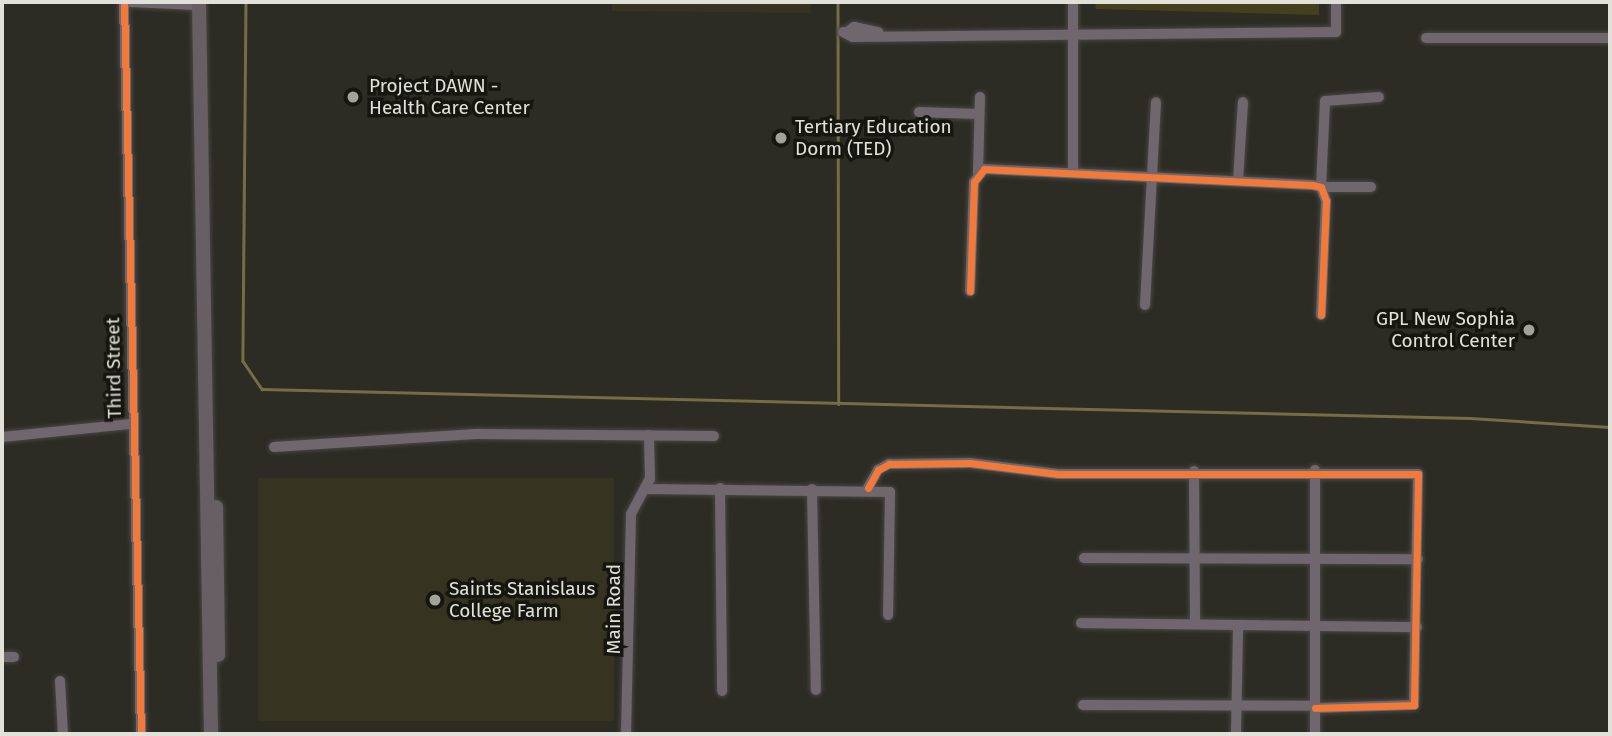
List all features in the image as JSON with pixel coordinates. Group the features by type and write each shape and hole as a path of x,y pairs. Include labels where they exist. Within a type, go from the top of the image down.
{"main road":[{"path":"201,3 211,734"},
{"path":"201,3 220,734"}],"street":[{"name":"Third Street","path":"124,2 131,424 141,734"},
{"path":"130,2 201,3"},
{"path":"1073,2 1073,171"},
{"path":"845,32 854,27 878,32 1336,32 1336,2"},
{"path":"1426,38 1610,38"},
{"path":"971,291 978,173 977,114 980,97"},
{"path":"1321,315 1321,187 1325,101 1379,97"},
{"path":"1145,305 1156,102"},
{"path":"1238,181 1242,102"},
{"path":"919,112 977,114"},
{"path":"978,173 1073,171 1321,187 1371,187"},
{"path":"2,437 131,424"},
{"path":"274,447 449,435 714,436"},
{"path":"649,435 647,489 868,488 890,492 888,615"},
{"path":"868,488 878,470 889,464 970,463 1058,474 1315,470 1418,474 1414,705 1083,705"},
{"path":"1315,470 1315,734"},
{"path":"1194,471 1195,624"},
{"path":"720,488 722,691"},
{"name":"Main Road","path":"626,734 631,514 647,489"},
{"path":"812,489 816,690"},
{"path":"1084,558 1418,559"},
{"path":"1081,623 1417,627"},
{"path":"1236,734 1238,625"},
{"path":"2,657 14,657"},
{"path":"60,681 64,734"}],"shaded area":[{"path":"612,2 811,2 811,13 612,11"},
{"path":"1095,2 1319,2 1319,15 1096,9"},
{"name":"Saints Stanislaus College Farm","path":"258,478 614,478 614,721 258,721"}],"waterway":[{"path":"246,2 243,361 262,389 1470,418 1610,427"},
{"path":"838,2 839,404"}],"cycle path":[{"path":"124,2 141,734"},
{"path":"970,291 974,182 984,169 1312,185 1321,187 1326,201 1321,315"},
{"path":"868,488 878,470 889,464 970,463 1058,474 1418,474 1414,705 1315,708"}],"place":[{"name":"Project DAWN - Health Care Center","path":"353,97"},
{"name":"Tertiary Education Dorm (TED)","path":"781,138"},
{"name":"GPL New Sophia Control Center","path":"1529,330"},
{"name":"Saints Stanislaus College Farm","path":"435,600"}]}
